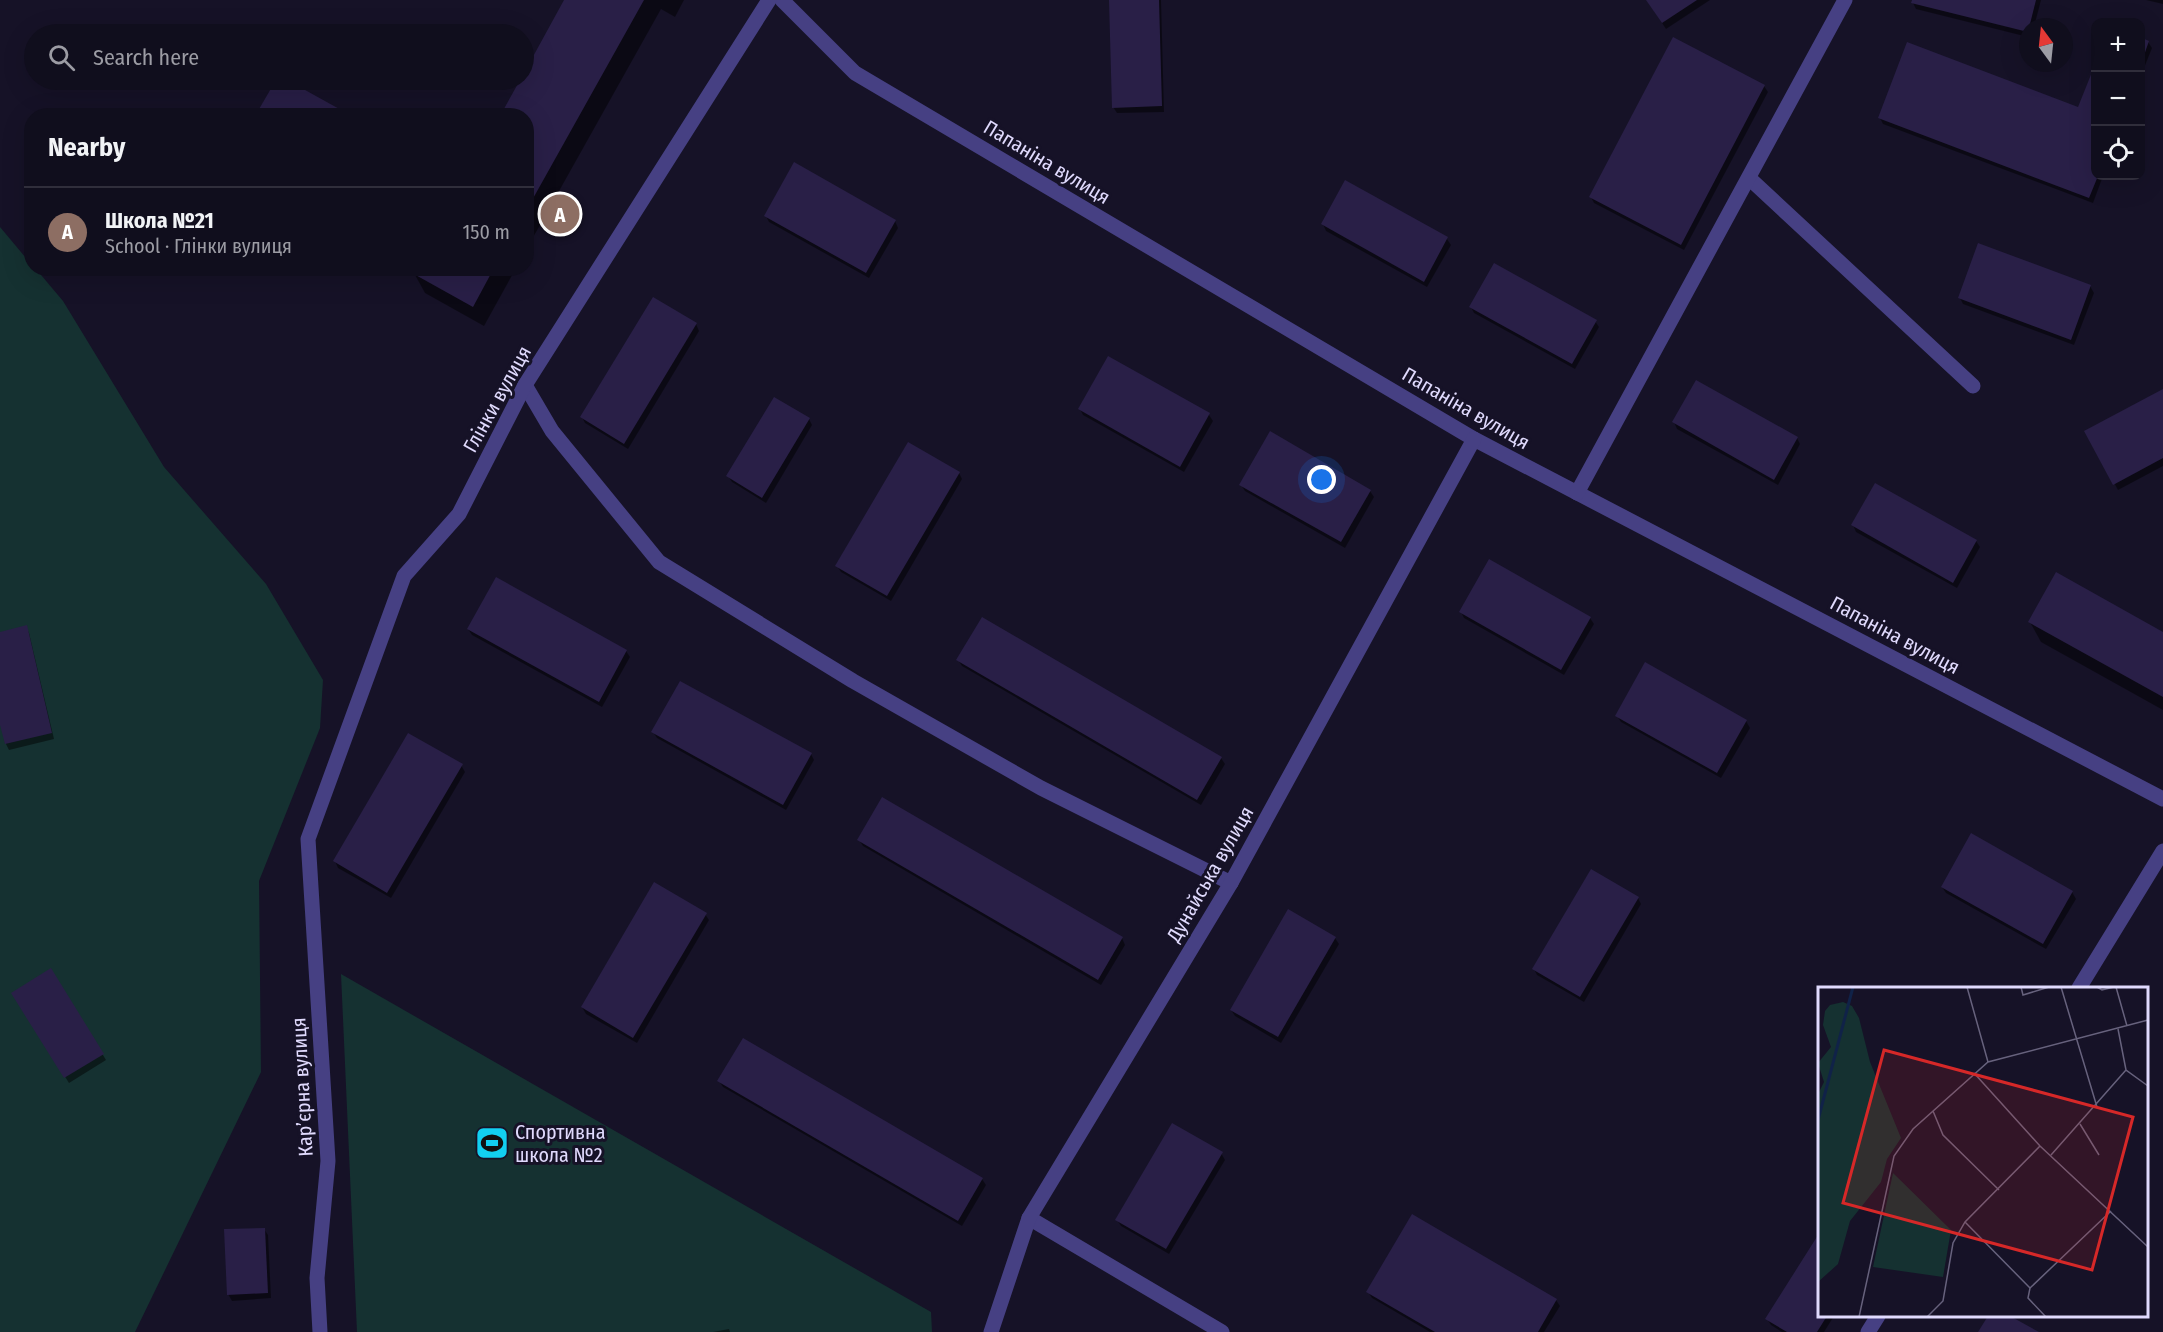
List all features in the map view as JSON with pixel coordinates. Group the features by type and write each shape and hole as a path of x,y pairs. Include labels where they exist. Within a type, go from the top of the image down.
{"street":[{"name":"Глінки вулиця","path":"308,839 404,576 459,514 525,385 770,0"},
{"name":"Папаніна вулиця","path":"782,0 855,73 1474,439 2163,799"},
{"path":"1577,493 1844,1"},
{"path":"1749,178 1973,386"},
{"path":"525,385 552,431 659,562 853,681 1041,788 1231,883"},
{"name":"Дунайська вулиця","path":"991,1332 1029,1218 1231,883 1474,439"},
{"name":"Кар’єрна вулиця","path":"308,839 328,1161 317,1278 320,1332"},
{"path":"2080,987 2163,851"},
{"path":"1029,1218 1222,1332"},
{"path":"1868,1332 1877,1317"}],"green space":[{"path":"0,227 24,256 24,276 42,276 63,301 164,467 266,584 323,680 320,728 259,881 261,1072 135,1332 0,1332"},
{"name":"Спортивна школа №2","path":"341,974 931,1312 932,1332 357,1332"}],"building":[{"path":"564,0 644,0 534,197 534,108 504,108 514,90 534,90 534,55"},
{"path":"1109,0 1159,0 1162,106 1112,108"},
{"path":"1646,0 1697,0 1662,23"},
{"path":"1912,0 2036,0 2032,18 2019,18 2019,30 1911,3"},
{"path":"1673,37 1765,85 1681,245 1589,197"},
{"path":"2145,39 2149,41 2145,52"},
{"path":"1907,42 2078,107 2091,74 2091,180 2096,180 2089,198 1878,118"},
{"path":"270,90 305,90 338,108 260,108"},
{"path":"794,162 896,220 866,273 764,216"},
{"path":"1345,180 1448,237 1424,282 1321,224"},
{"path":"1978,243 2091,285 2071,340 1958,298"},
{"path":"1494,263 1597,320 1572,364 1469,307"},
{"path":"417,276 490,276 473,307"},
{"path":"653,297 697,323 624,444 580,417"},
{"path":"1108,356 1210,413 1180,467 1078,409"},
{"path":"1696,380 1798,437 1774,480 1672,422"},
{"path":"2163,389 2163,458 2113,485 2084,431"},
{"path":"774,397 810,418 762,498 726,476"},
{"path":"1270,431 1371,490 1341,542 1239,485"},
{"path":"908,442 960,472 887,596 835,566"},
{"path":"1875,483 1977,540 1953,583 1851,525"},
{"path":"1489,559 1591,617 1561,670 1459,612"},
{"path":"2056,572 2163,632 2163,697 2028,622"},
{"path":"496,577 627,650 599,702 467,629"},
{"path":"982,617 1222,757 1197,800 956,660"},
{"path":"27,625 52,733 5,744 0,725 0,632"},
{"path":"1645,662 1747,720 1717,773 1615,716"},
{"path":"680,681 812,753 783,805 651,732"},
{"path":"408,733 463,764 387,893 333,861"},
{"path":"882,797 1123,937 1098,980 857,840"},
{"path":"1971,833 2073,891 2043,944 1941,887"},
{"path":"1591,869 1639,897 1580,997 1532,969"},
{"path":"654,882 707,913 633,1038 581,1007"},
{"path":"1288,909 1336,937 1278,1037 1230,1010"},
{"path":"51,968 104,1054 64,1078 11,993"},
{"path":"743,1038 983,1178 958,1221 717,1081"},
{"path":"1172,1123 1223,1152 1166,1249 1115,1220"},
{"path":"1412,1214 1557,1299 1538,1332 1435,1332 1366,1292"},
{"path":"265,1228 268,1293 227,1295 224,1229"},
{"path":"1818,1235 1818,1317 1826,1317 1817,1332 1787,1332 1765,1319"},
{"path":"1987,1317 2012,1317 2039,1332 1978,1332"}],"place":[{"name":"Школа №21","path":"560,214"},
{"name":"Спортивна школа №2","path":"492,1143"}]}
